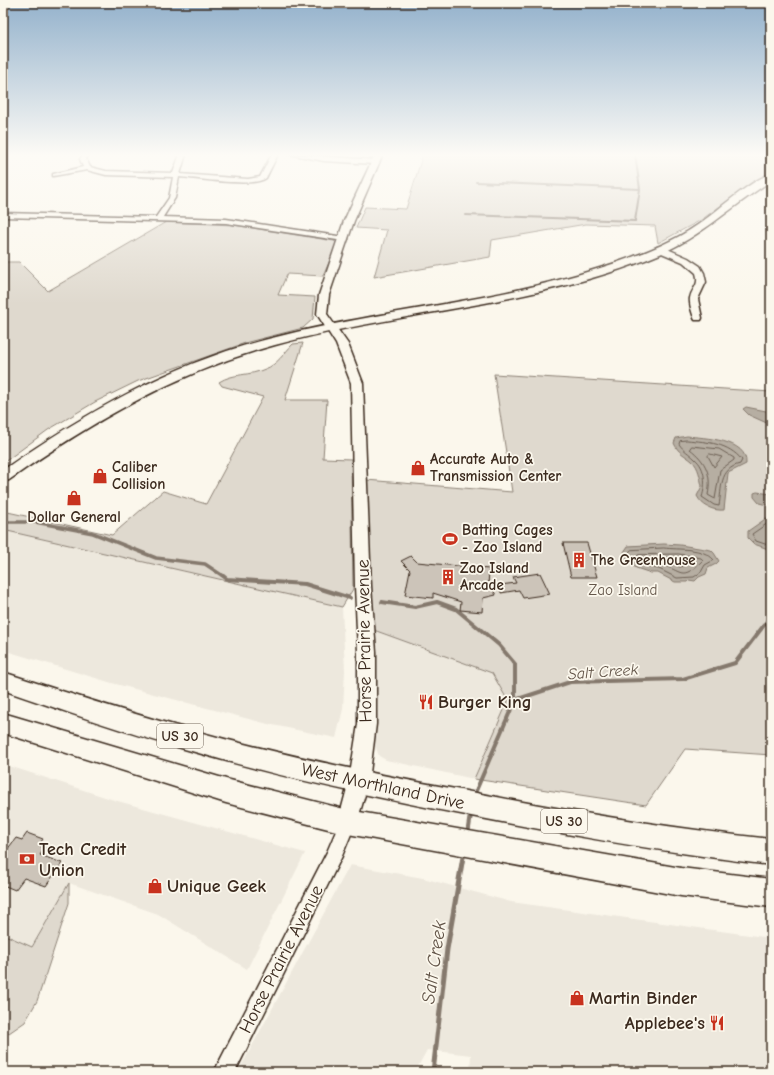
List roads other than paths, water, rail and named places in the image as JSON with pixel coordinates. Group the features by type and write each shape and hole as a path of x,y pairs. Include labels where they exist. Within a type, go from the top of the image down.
{"highway":[{"name":"West Morthland Drive","path":"3,681 84,708 235,752 359,781 464,804 615,830 771,852"},
{"name":"US 30","path":"3,723 103,755 226,791 348,822 667,880 771,893"}],"main road":[{"path":"3,477 39,451 98,414 173,375 223,356 330,328 571,281 660,249 701,227 733,204"}],"street":[{"path":"158,219 168,204"},
{"name":"Horse Prairie Avenue","path":"224,1072 334,856 348,822 359,781 367,724 368,652 363,586 357,383 342,344 322,314 324,295 349,221 356,204"},
{"path":"3,215 239,222 344,239"},
{"path":"660,249 679,257 698,271 702,279 701,286 694,299 698,318"}],"water":[{"path":"746,407 771,412 771,425 749,415 743,409"},
{"path":"687,436 724,441 740,449 745,456 746,464 728,473 724,510 716,510 708,507 699,500 697,496 702,486 698,469 692,461 682,454 674,443 676,438"},
{"path":"754,493 771,494 771,506 759,503 754,497"},
{"path":"771,515 771,550 754,544 748,538 748,531"},
{"path":"664,544 711,550 719,561 708,568 706,574 699,577 695,581 689,580 687,582 675,582 658,573 651,573 636,568 627,561 624,552 628,546"}],"waterway":[{"path":"466,215 635,221 638,204"},
{"path":"3,522 35,522 93,533 156,558 205,564 223,576"},
{"path":"222,575 227,579 305,584 350,598"},
{"path":"382,602 415,607 437,602 456,609 499,645 515,664 515,700"},
{"name":"Salt Creek","path":"515,700 570,682 683,679 735,663 771,616"},
{"name":"Salt Creek","path":"475,793 515,700"},
{"name":"Salt Creek","path":"468,831 470,818"},
{"name":"Salt Creek","path":"433,1072 447,949 463,857"}],"place":[{"name":"Accurate Auto & Transmission Center","path":"418,468"},
{"name":"Caliber Collision","path":"100,476"},
{"name":"Dollar General","path":"74,498"},
{"name":"Batting Cages - Zao Island","path":"450,539"},
{"name":"The Greenhouse","path":"579,560"},
{"name":"Zao Island Arcade","path":"448,577"},
{"name":"Burger King","path":"426,702"},
{"name":"Tech Credit Union","path":"27,859"},
{"name":"Unique Geek","path":"155,886"},
{"name":"Martin Binder","path":"577,998"},
{"name":"Applebee's","path":"717,1023"}],"park label":[{"name":"Zao Island","path":"623,590"}]}
